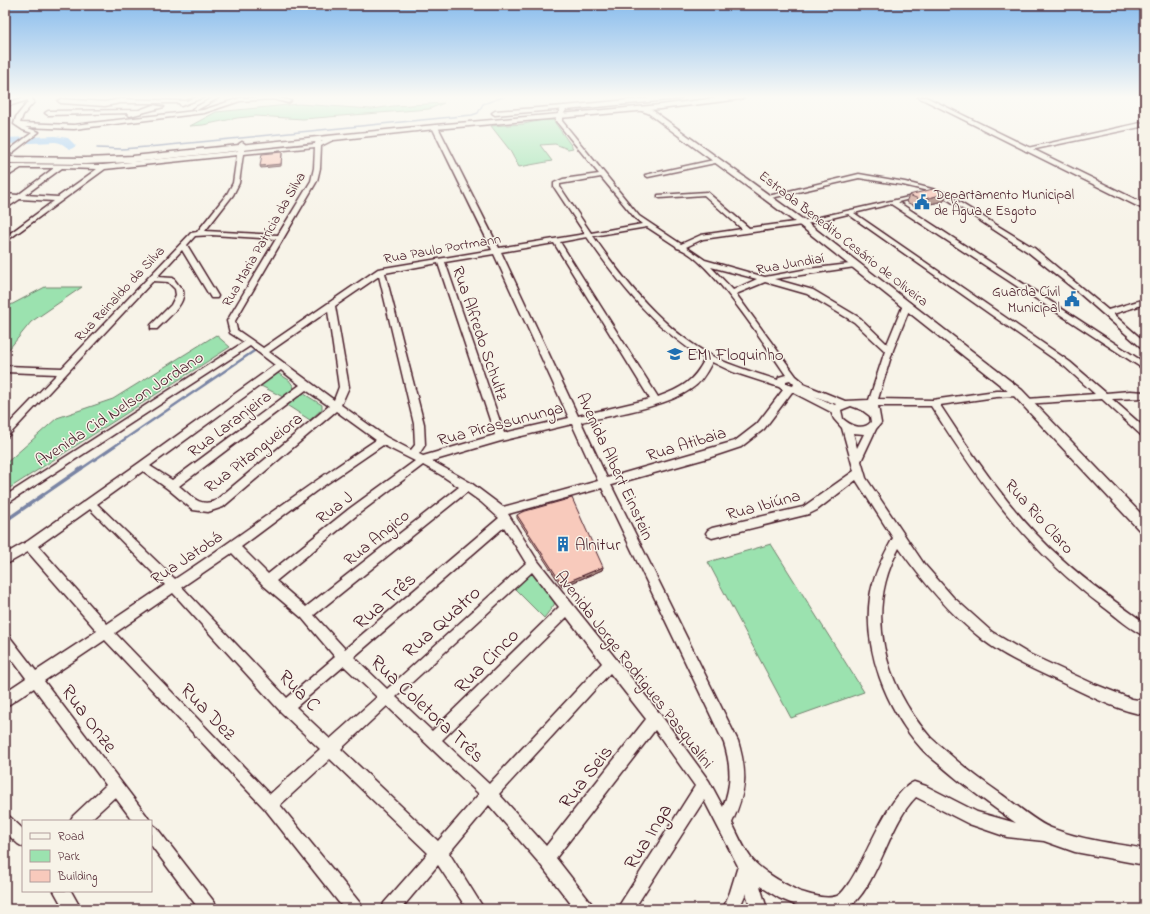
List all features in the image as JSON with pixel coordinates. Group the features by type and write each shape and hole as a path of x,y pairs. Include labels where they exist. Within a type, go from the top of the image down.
{"highway":[{"path":"5,158 86,161 133,159 320,140"},
{"path":"5,158 103,156 241,148"},
{"path":"5,158 20,166"},
{"path":"61,166 86,161"}],"main road":[{"name":"Estrada Benedito Cesário de Oliveira","path":"692,140 907,305 1023,398 1120,504 1145,527"},
{"path":"1011,140 1029,148"},
{"path":"1012,140 1145,206"},
{"path":"1067,167 1145,203"}],"street":[{"path":"5,158 27,140"},
{"name":"Rua Maria Patrícia da Silva","path":"250,342 234,331 232,321 279,237 314,181 317,170 320,140"},
{"name":"Avenida Albert Einstein","path":"441,140 497,252 605,484 730,741 737,759 739,780 736,794 724,824"},
{"path":"574,140 637,217 679,247 702,261 732,293 793,378 799,383 791,387"},
{"path":"1029,148 1069,140"},
{"path":"5,166 103,167 241,148"},
{"name":"Rua Reinaldo da Silva","path":"5,434 193,234 199,234 230,195 236,184 241,148"},
{"path":"648,175 718,161"},
{"path":"5,176 20,166"},
{"path":"5,207 61,166"},
{"path":"5,240 58,199 103,167"},
{"path":"602,174 563,181 557,183 557,187 589,235 618,274 660,324 710,358 745,373 844,404 873,402 934,403 991,394 1023,398 1105,397 1130,394 1145,395"},
{"path":"767,198 859,176 903,183 934,191 952,200 1021,243 1145,346"},
{"path":"679,247 701,237 802,223 934,191"},
{"path":"660,196 701,192 707,194 748,231"},
{"path":"5,196 58,199"},
{"path":"893,202 1145,367"},
{"path":"848,212 1067,364 1145,434"},
{"name":"Rua Paulo Portmann","path":"263,352 381,271 647,225"},
{"path":"199,234 279,237"},
{"path":"555,240 656,401"},
{"path":"183,245 214,296"},
{"name":"Rua Alfredo Schultz","path":"441,261 501,437"},
{"path":"702,261 810,292 857,320 889,350"},
{"name":"Rua Jundiaí","path":"732,293 746,285 766,279 855,265"},
{"path":"381,271 419,424 420,446 418,458"},
{"path":"798,273 810,292"},
{"path":"151,279 170,280 180,291 177,301 154,327"},
{"path":"1107,313 1145,301"},
{"path":"857,467 872,427 875,423 873,402 889,350 907,305"},
{"path":"331,306 344,386 343,392 336,406"},
{"name":"Avenida Jorge Rodrigues Pasqualini","path":"250,342 306,386 383,440 444,472 467,486 503,516 533,564 655,719 704,786 746,865 759,909"},
{"name":"Avenida Cid Nelson Jordano","path":"5,501 250,342"},
{"name":"Rua Pirassununga","path":"418,458 656,401 676,394 691,386 701,376 710,358"},
{"path":"5,560 32,544 90,504 280,366"},
{"path":"5,369 65,371"},
{"path":"793,378 785,378 781,382 836,410"},
{"path":"991,394 999,386 999,378"},
{"name":"Rua Laranjeira","path":"172,486 306,386"},
{"name":"Rua Atibaia","path":"503,516 737,445 769,418 791,387"},
{"path":"1130,394 1135,391 1145,389"},
{"name":"Rua Rio Claro","path":"934,403 970,460 1035,540 1063,568 1145,630"},
{"path":"844,404 839,406 836,410 836,416 846,426 860,430 872,427"},
{"path":"858,404 872,412 875,417"},
{"name":"Rua Pitangueiora","path":"143,466 172,486 197,507 208,508 219,504 336,406"},
{"path":"846,426 857,467 864,484 898,538 920,568 949,601 988,636 1024,658 1090,689 1132,706 1145,708"},
{"name":"Rua Jatobá","path":"5,700 233,546 312,488 383,440"},
{"name":"Rua J","path":"267,581 354,512 418,458"},
{"name":"Rua Ibiúna","path":"712,533 805,511 828,496 857,467"},
{"name":"Rua Angico","path":"306,614 467,486"},
{"name":"Rua C","path":"90,504 174,586 286,707 439,852 476,909"},
{"name":"Rua Três","path":"286,707 345,658 503,516"},
{"path":"898,538 885,563 880,578 876,596 875,622 879,655 887,679 899,704 926,742 968,780 1045,834"},
{"name":"Rua Dez","path":"32,544 33,550 106,632 270,804 354,909"},
{"name":"Rua Coletora Três","path":"233,546 267,581 306,614 345,658 490,794 546,858 585,909"},
{"name":"Rua Quatro","path":"270,804 533,564"},
{"name":"Rua Cinco","path":"433,740 567,608"},
{"name":"Rua Onze","path":"5,640 141,820"},
{"path":"390,909 490,794 610,663"},
{"name":"Rua Seis","path":"546,858 655,719"},
{"path":"79,820 116,786"},
{"name":"Rua Inga","path":"625,909 704,786"},
{"path":"731,909 746,865 778,889 812,904 837,906 846,901 860,881 899,807 914,789 921,791 974,819 1007,829 1045,834 1075,844 1145,857"},
{"path":"5,822 22,838"},
{"path":"152,833 209,909"},
{"path":"63,892 73,909"}],"green space":[{"path":"502,140 567,140 573,148 568,149 555,144 540,145 552,161 519,167"},
{"path":"45,287 82,287 31,322 5,354 5,308"},
{"path":"216,335 230,347 5,491 5,464 57,418 113,399"},
{"path":"276,372 289,380 294,387 283,397 259,385"},
{"path":"301,392 322,405 322,409 310,420 285,404"},
{"path":"771,544 864,692 791,718 708,562"},
{"path":"531,571 555,600 554,605 544,618 513,587"}],"building":[{"path":"282,152 281,164 260,166 262,154"},
{"path":"933,189 948,193 921,200 909,195"},
{"name":"Alnitur","path":"572,498 603,567 562,584 517,515 522,512"}],"waterway":[{"path":"5,141 39,140"},
{"path":"62,140 65,140 71,146"},
{"path":"97,148 122,149 223,140"},
{"path":"81,469 254,351"},
{"path":"5,521 82,468"}],"place":[{"name":"Departamento Municipal de Água e Esgoto","path":"922,202"},
{"name":"Guarda Cívil Municipal","path":"1072,299"},
{"name":"EMI Floquinho","path":"675,354"},
{"name":"Alnitur","path":"563,544"}]}
